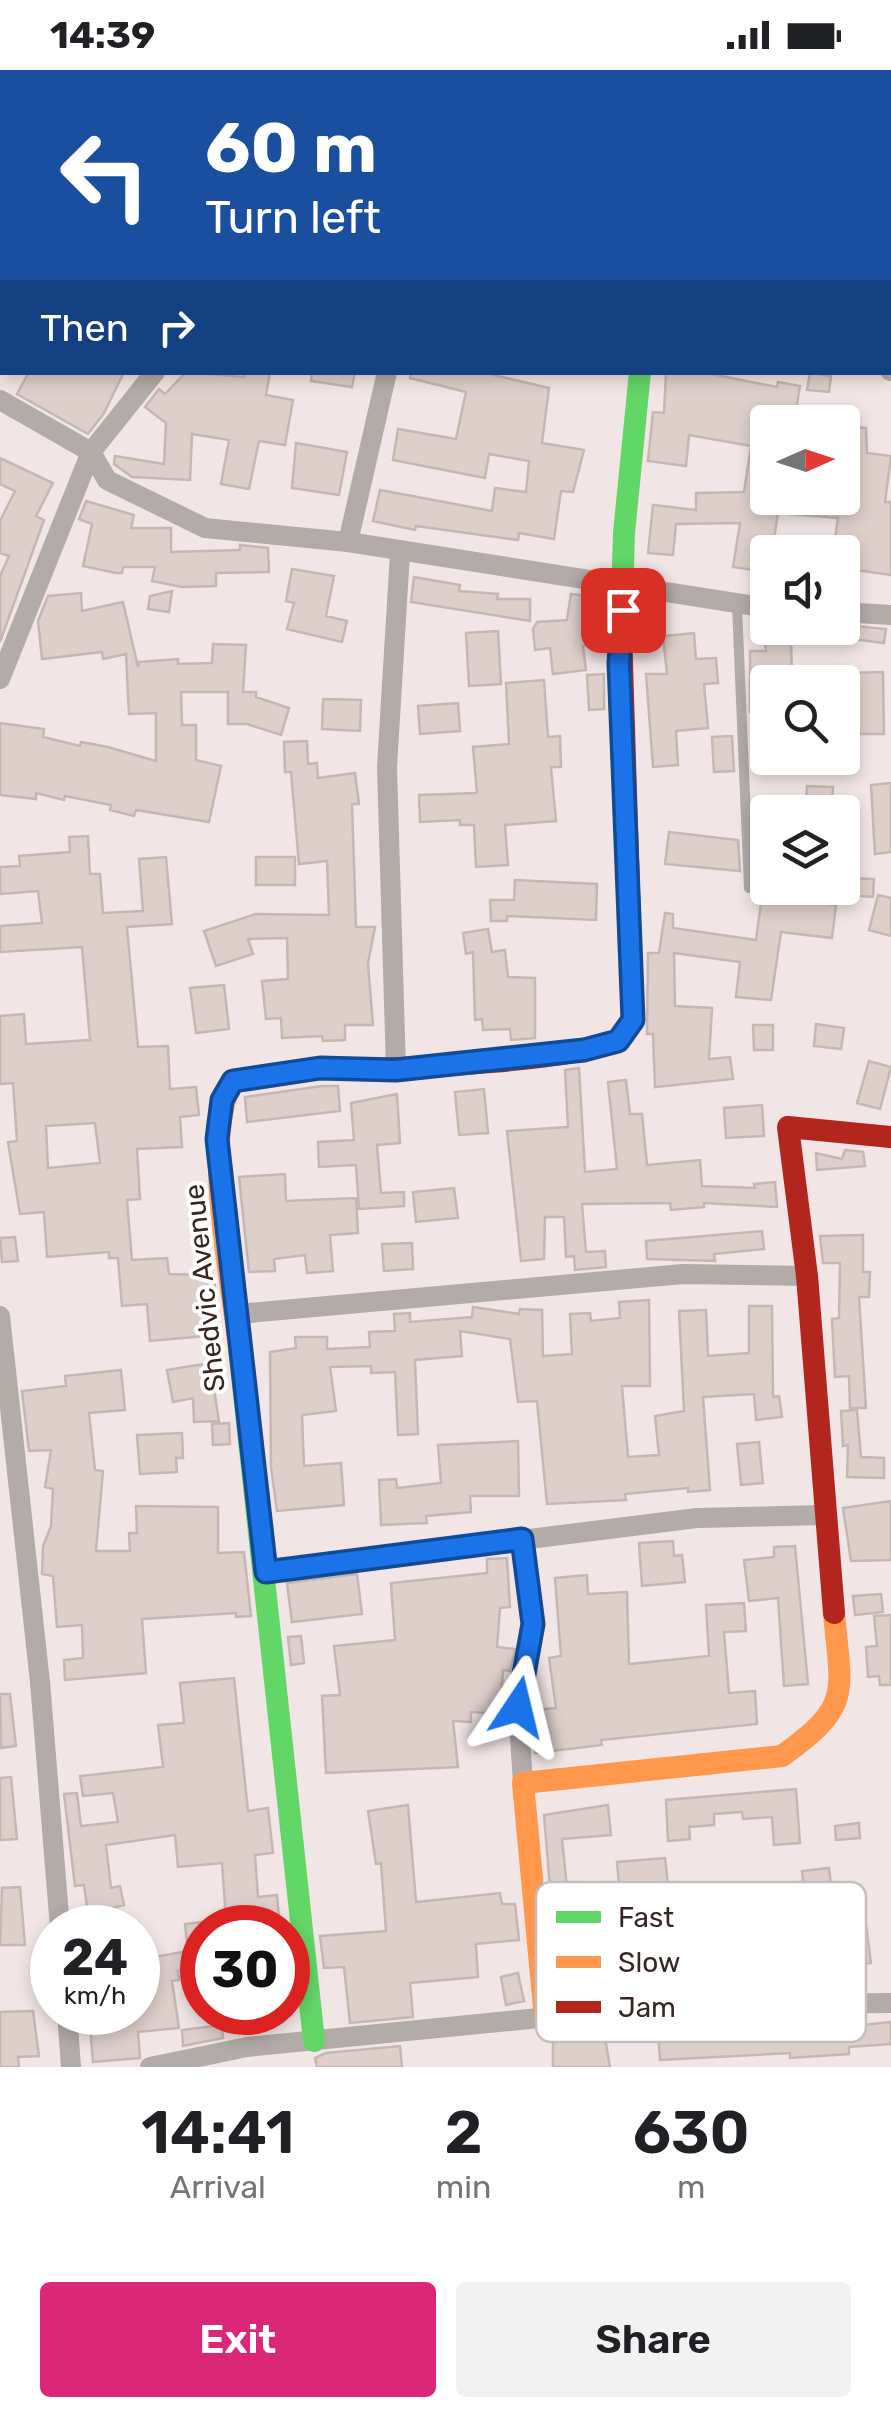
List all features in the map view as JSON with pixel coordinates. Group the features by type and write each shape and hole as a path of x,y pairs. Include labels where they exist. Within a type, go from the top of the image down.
{"street":[{"path":"1,675 92,452 154,375"},
{"path":"348,542 386,375"},
{"name":"Shedvic Avenue","path":"314,2042 217,1139 222,1100 233,1081 320,1068 396,1070 584,1050 618,1041 633,1020 619,663 631,435 640,375"},
{"path":"0,400 92,452 108,480 205,528 348,542 400,554 625,582 750,607"},
{"path":"396,1070 388,767 400,554"},
{"path":"860,613 891,615"},
{"path":"524,1783 782,1756 817,1732 840,1696 807,1276 788,1128 891,1137"},
{"path":"238,1314 682,1274 807,1276"},
{"path":"0,1316 40,1682 58,1905"},
{"path":"266,1572 697,1518 824,1515"},
{"path":"522,1539 533,1624 518,1707 536,1917"},
{"path":"866,2003 891,2003"},
{"path":"150,2067 247,2047 536,2019"},
{"path":"69,2035 71,2067"}],"lane":[{"path":"737,606 749,888"}],"building":[{"path":"27,375 123,375 104,413 88,434 17,394"},
{"path":"183,375 269,375 266,395 293,400 285,445 259,441 249,489 221,484 229,440 192,434 190,480 132,477 114,464 115,456 164,464 166,423 145,407 159,389 165,394"},
{"path":"312,375 354,375 352,387 311,381"},
{"path":"494,375 549,388 542,443 584,450 573,492 561,491 554,539 519,533 518,540 416,526 415,530 373,521 380,490 492,511 495,488 526,492 529,461 489,454 485,478 393,460 398,429 456,439 466,392 410,378"},
{"path":"666,375 717,375 777,387 778,382 800,386 797,405 750,405 750,446 689,435 686,466 648,461 653,412 664,413"},
{"path":"810,375 831,376 829,392 807,390"},
{"path":"860,427 866,428 867,453 891,456 885,502 891,502 891,575 860,571 860,535 836,535 838,518 802,515 860,515"},
{"path":"296,443 347,452 339,495 292,488"},
{"path":"750,453 750,515 778,515 775,535 750,535 750,569 733,567 740,523 676,524 673,555 648,553 653,505 696,510 696,493 744,492"},
{"path":"0,458 53,483 36,516 44,520 0,642 0,576 9,556 0,553 0,521 15,491 0,484"},
{"path":"86,501 134,515 131,528 171,528 171,552 240,550 240,545 268,548 269,572 216,573 216,586 182,587 152,581 155,567 123,567 122,573 116,573 83,566 92,524 79,519"},
{"path":"292,569 334,576 326,616 347,621 342,642 287,629 294,603 286,601"},
{"path":"414,577 460,585 459,591 498,594 497,599 530,599 530,621 411,602"},
{"path":"172,591 169,612 148,609 150,596"},
{"path":"81,593 82,611 123,602 138,667 139,662 178,659 178,664 212,663 213,644 246,645 243,692 256,692 256,697 289,708 281,735 247,724 228,724 228,692 181,692 182,725 196,725 196,760 221,766 209,822 136,810 134,816 110,810 111,805 65,796 64,800 36,793 36,799 0,795 0,723 44,729 43,737 80,746 81,742 108,747 156,761 156,713 129,714 126,654 103,659 102,652 42,659 38,621 48,596"},
{"path":"571,594 588,596 588,645 583,646 586,670 553,674 550,648 535,650 533,629 537,622 567,620"},
{"path":"860,627 886,629 884,643 860,640"},
{"path":"498,631 501,684 469,686 466,633"},
{"path":"694,633 696,659 716,658 718,683 704,684 708,728 676,731 678,765 653,767 646,674 667,674 663,636"},
{"path":"765,645 791,645 792,665 750,665 750,651 766,651"},
{"path":"883,672 884,734 860,734 860,673"},
{"path":"604,674 604,709 589,710 587,675"},
{"path":"544,680 548,737 560,736 561,767 551,767 556,821 505,825 508,865 476,867 474,825 460,825 460,820 420,822 419,795 477,793 473,747 509,744 506,683"},
{"path":"323,699 361,700 360,731 322,729"},
{"path":"458,703 460,731 420,734 418,706"},
{"path":"732,736 734,771 714,772 712,737"},
{"path":"307,741 308,764 317,763 318,778 355,773 359,804 352,804 356,927 375,927 368,963 373,1025 345,1025 345,1040 323,1041 322,1036 282,1038 281,1018 266,1019 262,981 288,979 287,938 248,939 253,954 216,966 204,931 256,914 329,915 327,861 299,864 291,772 285,772 284,742"},
{"path":"891,783 891,852 875,854 871,785"},
{"path":"807,786 833,787 833,795 806,795"},
{"path":"669,832 738,840 740,871 665,864"},
{"path":"88,836 90,874 100,874 103,913 143,911 139,859 166,857 172,924 127,927 138,1047 168,1046 170,1089 196,1087 199,1115 180,1117 182,1147 137,1149 140,1199 127,1200 132,1260 167,1258 169,1274 214,1275 216,1300 202,1301 205,1336 150,1341 147,1304 122,1306 118,1258 109,1258 109,1252 47,1257 44,1212 20,1214 8,1142 17,1141 13,1083 0,1084 0,1016 24,1014 26,1044 90,1040 82,947 0,952 0,926 42,923 38,891 0,894 0,867 20,866 19,856 70,852 69,837","holes":["95,1123 100,1163 48,1168 46,1126"]},
{"path":"256,857 295,857 295,885 256,885"},
{"path":"860,878 874,879 873,897 860,896"},
{"path":"515,880 597,884 596,920 507,916 507,921 491,921 490,900 514,900"},
{"path":"878,895 891,898 891,936 869,930"},
{"path":"761,905 836,905 832,938 781,932 771,1000 736,997 740,962 674,953 675,1006 712,1008 709,1059 730,1057 733,1079 655,1087 653,1034 647,1034 648,953 659,953 665,913 673,914 673,928 756,940"},
{"path":"488,929 492,952 505,950 508,977 535,978 535,1038 511,1040 510,1029 483,1030 482,1019 475,1020 473,952 466,954 463,933"},
{"path":"224,985 229,1029 196,1033 190,988"},
{"path":"816,1024 844,1028 841,1049 814,1046"},
{"path":"753,1025 773,1025 773,1050 754,1050"},
{"path":"869,1061 891,1067 880,1109 857,1103"},
{"path":"579,1068 585,1172 617,1169 608,1082 626,1080 630,1114 642,1114 647,1165 700,1160 702,1186 755,1188 754,1184 775,1182 777,1207 704,1203 704,1207 671,1210 670,1203 582,1204 586,1252 605,1251 606,1267 575,1270 574,1256 566,1257 564,1217 545,1217 544,1259 521,1261 507,1131 568,1127 565,1070"},
{"path":"338,1086 340,1111 247,1122 245,1097"},
{"path":"484,1089 488,1133 459,1135 455,1092"},
{"path":"397,1094 400,1143 377,1145 381,1193 404,1192 404,1206 359,1209 356,1165 319,1167 318,1142 354,1140 351,1103"},
{"path":"762,1105 764,1136 726,1138 724,1108"},
{"path":"845,1150 863,1152 865,1166 817,1170 816,1153 842,1159"},
{"path":"285,1174 286,1201 356,1198 358,1233 330,1235 333,1271 307,1273 305,1255 274,1259 275,1271 249,1272 239,1177"},
{"path":"454,1188 458,1218 416,1222 413,1192"},
{"path":"762,1231 764,1249 714,1254 715,1261 647,1259 646,1241"},
{"path":"863,1235 863,1272 870,1272 869,1297 859,1297 866,1408 850,1408 849,1376 835,1377 832,1319 839,1318 840,1263 823,1263 820,1236"},
{"path":"15,1237 18,1261 2,1262 0,1238"},
{"path":"412,1243 413,1269 384,1271 382,1244"},
{"path":"649,1300 650,1386 622,1386 628,1457 659,1455 655,1416 684,1411 679,1311 706,1310 708,1356 749,1353 749,1306 772,1306 773,1397 779,1396 782,1417 756,1420 754,1394 703,1397 710,1490 688,1492 688,1488 625,1494 626,1500 547,1504 537,1401 518,1402 510,1339 460,1331 462,1356 415,1360 418,1434 398,1435 395,1372 371,1373 371,1366 330,1367 336,1411 302,1415 304,1466 341,1463 344,1505 277,1511 271,1467 270,1352 296,1348 295,1337 327,1337 327,1349 370,1347 369,1332 395,1331 394,1314 410,1313 410,1322 472,1317 473,1307 519,1314 520,1309 542,1310 543,1356 572,1354 570,1314 590,1313 591,1321 620,1318 619,1302"},
{"path":"210,1363 219,1421 194,1422 193,1398 173,1402 167,1370"},
{"path":"121,1370 125,1410 89,1413 95,1470 103,1471 96,1551 130,1551 129,1533 137,1533 136,1506 218,1507 218,1553 244,1552 251,1616 236,1617 236,1613 142,1619 146,1673 65,1680 64,1660 83,1658 82,1625 57,1627 53,1576 42,1574 43,1546 51,1526 53,1489 45,1487 51,1450 29,1451 22,1391 66,1386 65,1376"},
{"path":"857,1410 861,1457 884,1458 884,1478 847,1477 848,1445 843,1446 841,1411"},
{"path":"229,1423 230,1444 213,1445 212,1424"},
{"path":"182,1433 183,1458 176,1458 177,1472 140,1474 137,1435"},
{"path":"518,1441 519,1496 470,1496 471,1512 426,1516 427,1523 381,1525 379,1480 396,1479 397,1488 441,1483 438,1445"},
{"path":"759,1442 763,1483 741,1485 737,1444"},
{"path":"891,1501 891,1560 851,1561 843,1508"},
{"path":"673,1541 674,1556 682,1555 685,1582 642,1586 639,1543"},
{"path":"795,1546 808,1684 784,1686 778,1598 749,1601 744,1560 774,1557 774,1547"},
{"path":"507,1558 510,1607 500,1608 497,1647 515,1649 510,1671 503,1670 500,1714 471,1712 471,1722 453,1721 458,1767 326,1773 322,1696 340,1695 334,1646 395,1640 391,1583 487,1573 487,1559"},
{"path":"357,1574 362,1614 292,1622 287,1583"},
{"path":"587,1575 588,1594 627,1592 629,1664 709,1656 706,1605 744,1603 746,1631 724,1632 729,1693 755,1691 757,1724 601,1740 602,1745 535,1753 532,1710 556,1708 549,1658 561,1656 555,1578"},
{"path":"881,1594 883,1612 855,1615 853,1596"},
{"path":"891,1615 891,1685 880,1685 879,1676 868,1677 866,1647 877,1646 874,1616"},
{"path":"301,1636 304,1663 291,1665 288,1637"},
{"path":"234,1678 248,1811 268,1808 273,1853 255,1855 258,1897 277,1895 278,1905 225,1905 222,1863 178,1867 175,1835 106,1845 111,1888 120,1886 124,1905 87,1905 84,1885 75,1886 64,1794 77,1793 81,1826 118,1822 113,1793 83,1796 80,1776 163,1767 158,1725 184,1723 180,1683"},
{"path":"0,1694 10,1694 16,1746 1,1748"},
{"path":"11,1777 17,1839 0,1840 0,1778"},
{"path":"796,1789 800,1843 774,1845 772,1817 743,1819 742,1812 714,1814 714,1825 689,1827 690,1839 668,1841 666,1800"},
{"path":"408,1805 416,1902 500,1893 502,1904 515,1904 519,1940 476,1944 478,1977 410,1983 413,2017 350,2023 344,1967 324,1968 320,1936 386,1931 381,1863 376,1864 368,1811"},
{"path":"608,1805 611,1835 562,1839 566,1882 550,1882 544,1815"},
{"path":"859,1823 860,1838 836,1840 835,1826"},
{"path":"665,1858 668,1882 619,1882 617,1862"},
{"path":"829,1868 831,1882 803,1882 802,1871"},
{"path":"20,1887 25,1945 0,1945 2,1888"},
{"path":"866,1924 871,1963 866,1964"},
{"path":"180,1952 179,1980 172,1981 179,2028 160,2030 160,1956"},
{"path":"518,1973 524,2001 506,2005 501,1977"},
{"path":"30,2011 30,2035 36,2035 39,2056 18,2057 19,2067 0,2067 0,2012"},
{"path":"891,2022 891,2044 849,2047 849,2054 660,2060 659,2042 866,2042 866,2025"},
{"path":"91,2035 138,2035 140,2058 93,2062"},
{"path":"182,2035 223,2035 223,2038 183,2046"},
{"path":"553,2042 606,2042 610,2067 553,2067"},
{"path":"400,2046 402,2067 317,2067 315,2058 326,2053"}],"traffic: fast":[{"path":"621,630 624,533 640,375"},
{"path":"239,1348 314,2041"}],"traffic: slow":[{"path":"239,1348 219,1172 219,1136 233,1081 321,1068 356,1069"},
{"path":"536,1922 523,1783 782,1756 805,1739 832,1710 839,1680 834,1613"}],"traffic: jam":[{"path":"356,1069 450,1065 574,1052 619,1039 633,1020 621,630"},
{"path":"834,1613 807,1276 788,1127 891,1137"}],"route":[{"path":"518,1707 533,1624 522,1539 266,1572 217,1139 222,1100 233,1081 320,1068 396,1070 584,1050 618,1041 633,1020 619,663 623,610"}]}
